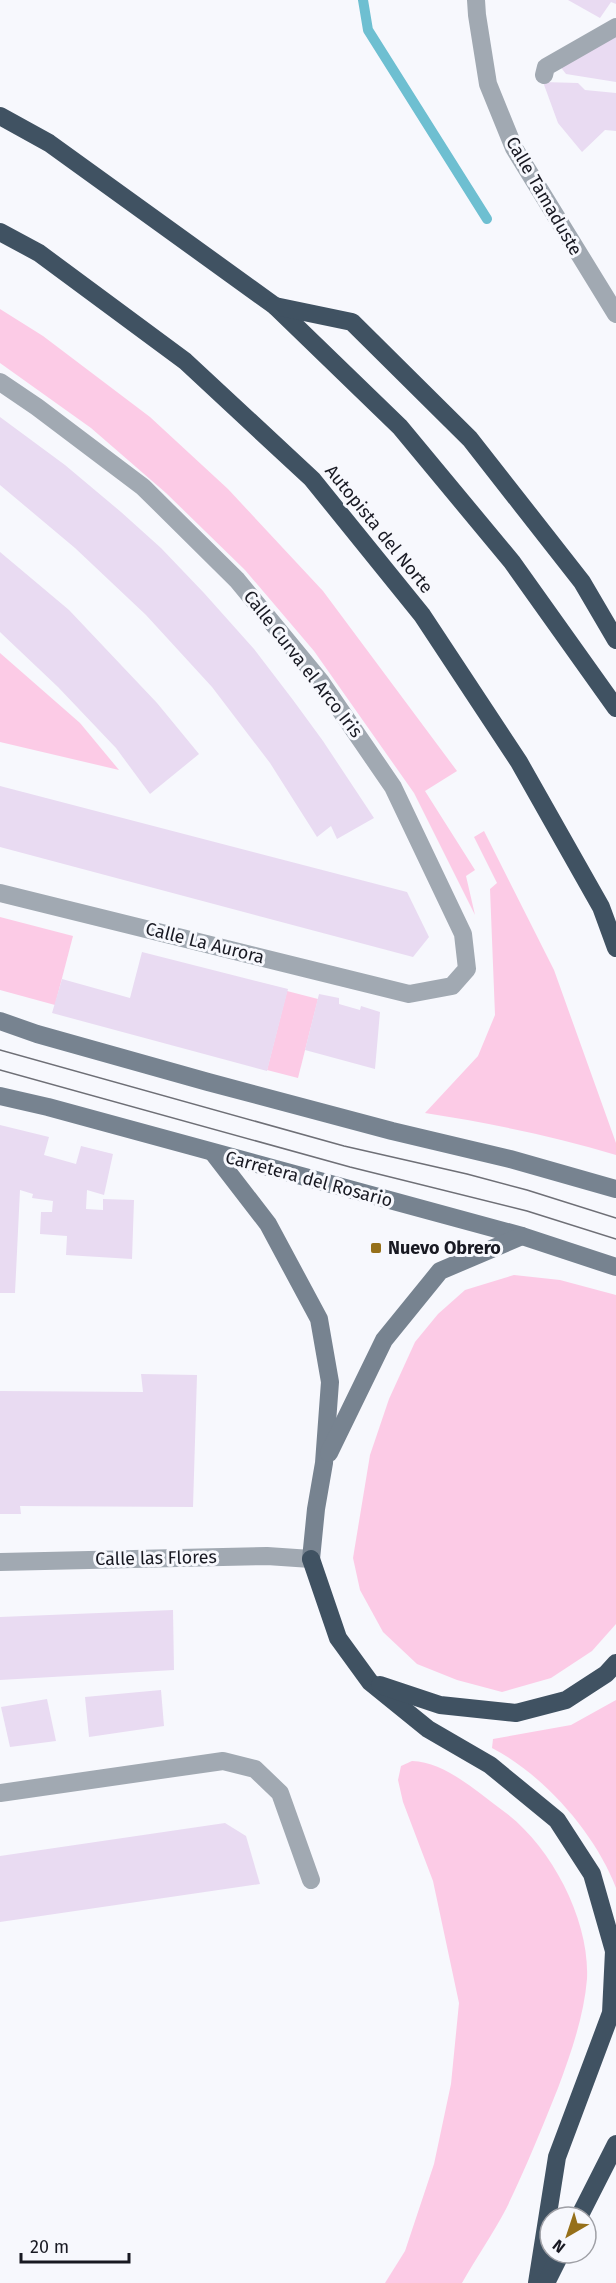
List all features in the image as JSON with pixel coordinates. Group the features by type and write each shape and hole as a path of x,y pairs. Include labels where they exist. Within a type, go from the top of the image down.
{"highway":[{"path":"0,116 49,143 275,306 400,427 512,562 616,708"},
{"name":"Autopista del Norte","path":"0,232 39,253 185,361 312,479 422,615 519,762 601,907 616,948"},
{"path":"275,306 352,322 470,439 582,582 616,640"},
{"path":"311,1559 338,1638 370,1682 428,1729 490,1765 557,1820 592,1874 596,1885 614,1951 611,2013 557,2157 537,2283"},
{"path":"370,1682 440,1705 516,1713 566,1700 606,1674 616,1663"},
{"path":"585,2205 616,2144"},
{"path":"546,2283 555,2265"}],"main road":[{"path":"0,1021 37,1034 219,1085 392,1131 510,1159 610,1187"},
{"name":"Carretera del Rosario","path":"0,1096 48,1107 522,1236 616,1267"},
{"path":"214,1154 268,1224 319,1319 330,1382 324,1463 311,1559"},
{"path":"324,1463 384,1340 440,1271 522,1236"}],"street":[{"name":"Calle Tamaduste","path":"476,0 488,84 514,148 616,314"},
{"path":"544,75 546,67 616,27"},
{"name":"Calle Curva el Arco Iris","path":"0,382 37,407 142,487 237,580 321,682 393,787 463,934 467,969 452,986 410,994"},
{"name":"Calle La Aurora","path":"0,893 410,994"},
{"name":"Calle las Flores","path":"0,1562 267,1556 311,1559"},
{"path":"0,1793 223,1761 255,1769 280,1793 311,1880"},
{"path":"611,2013 616,1995"}],"shaded area":[{"path":"0,309 43,336 150,417 228,489 323,591 457,771 425,791 475,870 466,876 475,915 414,793 314,651 245,570 166,493 91,428 0,363"},
{"path":"0,653 80,723 119,770 0,742"},
{"path":"484,831 554,970 616,1143 616,1155 521,1131 425,1113 478,1056 495,1015 490,889 497,883 474,837"},
{"path":"0,917 73,936 55,1005 0,990"},
{"path":"287,991 318,999 298,1078 267,1070"},
{"path":"514,1275 560,1280 616,1295 616,1624 592,1651 551,1678 502,1692 457,1680 417,1664 383,1632 360,1590 353,1558 370,1455 389,1399 415,1342 438,1314 465,1290"},
{"path":"616,1700 616,1888 595,1847 566,1808 530,1774 492,1748 493,1739 571,1725"},
{"path":"412,1761 436,1766 471,1786 520,1825 536,1842 564,1885 582,1932 586,1956 587,1979 583,2007 558,2088 506,2209 462,2283 385,2283 405,2251 434,2164 451,2084 459,2003 433,1881 403,1802 398,1780 401,1766"}],"building":[{"path":"568,0 616,0 616,4 611,2 600,18"},
{"path":"616,31 616,82 566,74 559,65"},
{"path":"543,82 578,83 585,90 616,93 616,131 605,130 582,152 558,123"},
{"path":"0,417 65,465 121,512 161,548 204,593 254,649 293,700 374,818 337,839 331,826 317,837 270,763 212,687 146,615 75,548 0,485"},
{"path":"0,552 69,610 157,703 199,754 150,794 116,748 58,687 0,632"},
{"path":"0,786 407,892 429,937 413,957 0,847"},
{"path":"142,952 288,989 267,1071 52,1013 62,979 130,998"},
{"path":"319,994 339,998 339,1004 360,1010 361,1006 380,1012 375,1069 305,1050"},
{"path":"0,1125 49,1137 44,1155 76,1164 81,1146 113,1154 104,1195 87,1190 86,1209 103,1210 103,1199 134,1200 132,1259 66,1255 67,1236 40,1234 41,1212 52,1212 53,1201 32,1198 33,1194 20,1190 15,1293 0,1293"},
{"path":"141,1374 197,1375 193,1507 20,1506 21,1514 0,1514 0,1391 143,1392"},
{"path":"173,1610 174,1670 0,1680 0,1617"},
{"path":"161,1690 164,1726 89,1737 85,1697"},
{"path":"47,1699 56,1741 10,1747 1,1707"},
{"path":"225,1823 246,1836 260,1884 0,1922 0,1856"}],"waterway":[{"path":"363,0 368,30 487,219"}],"tram line":[{"path":"0,1050 344,1146 527,1190 616,1218"},
{"path":"0,1070 350,1167 527,1211 616,1239"}],"place":[{"name":"Nuevo Obrero","path":"376,1248"}]}
